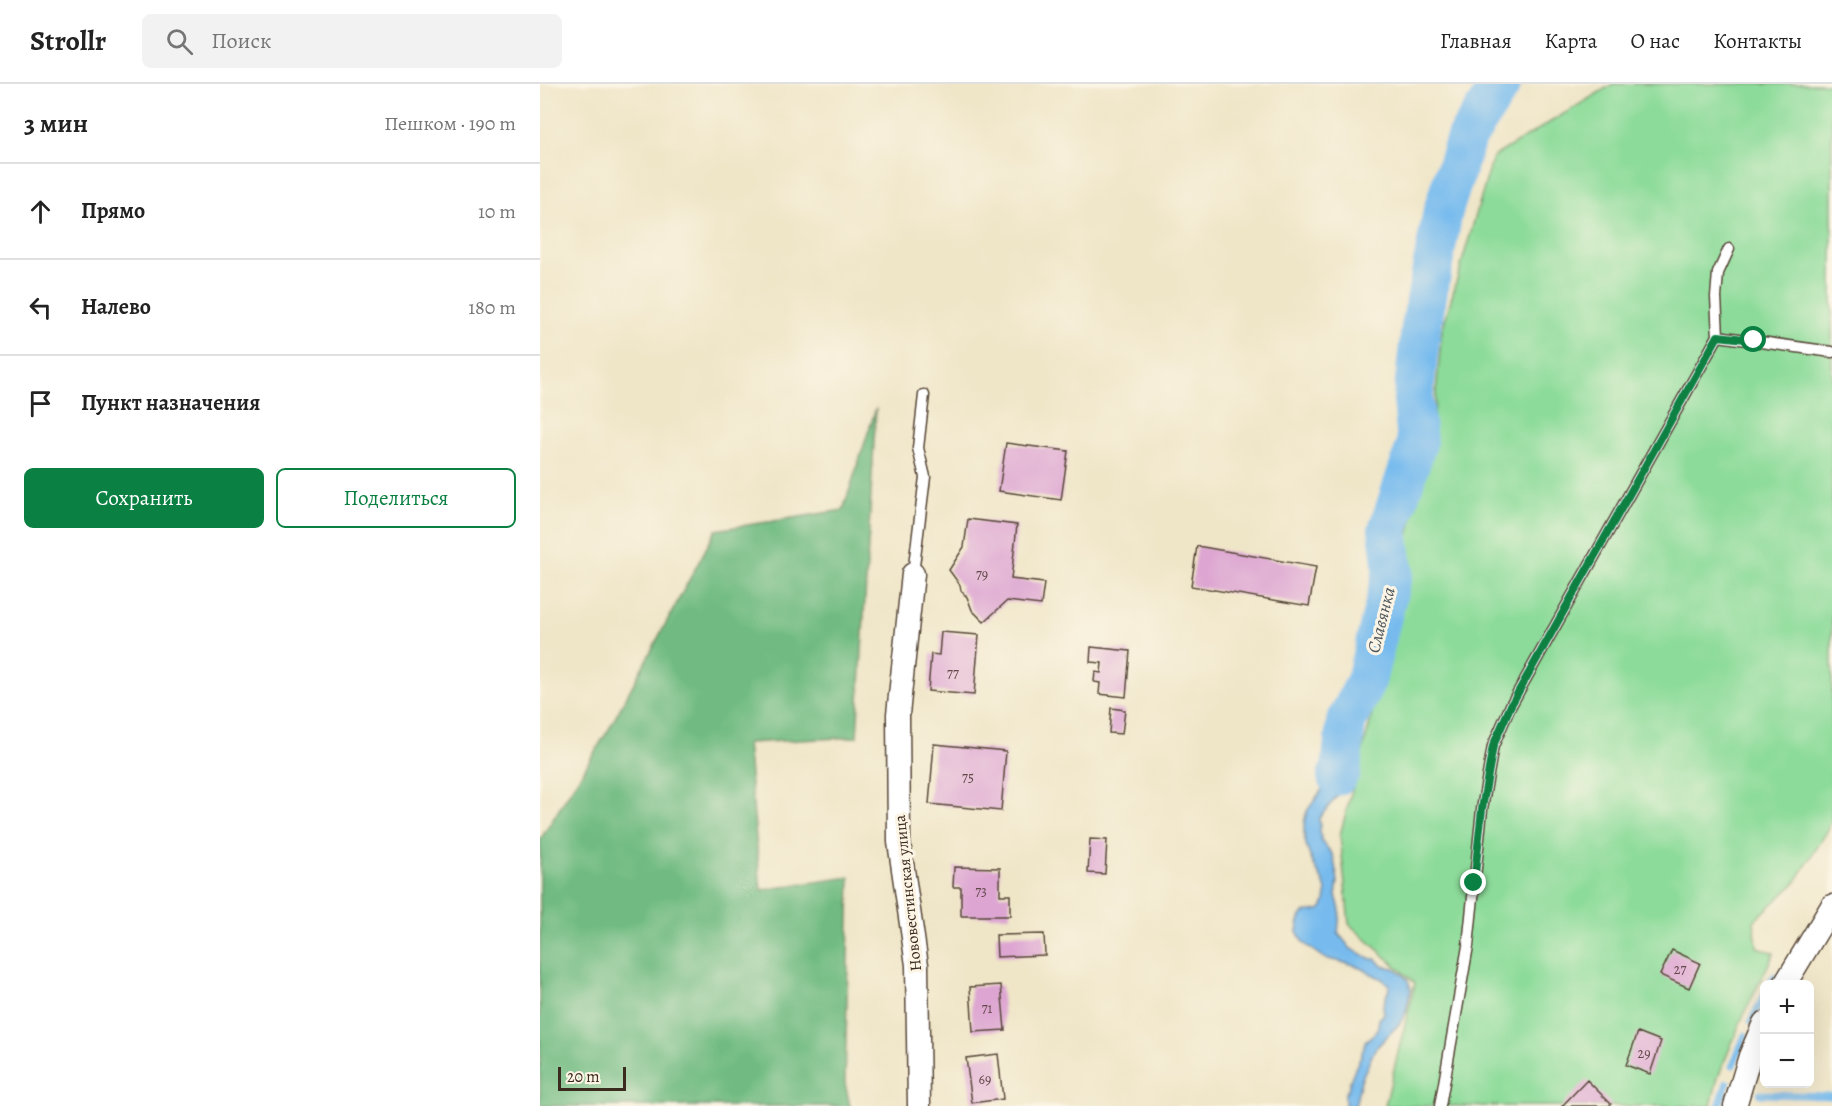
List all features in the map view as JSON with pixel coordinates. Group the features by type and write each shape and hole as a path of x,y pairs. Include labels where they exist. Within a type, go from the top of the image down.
{"street":[{"name":"Нововестинская улица","path":"913,574 898,714 899,842 917,965 919,1106"},
{"path":"1787,980 1832,906"},
{"path":"1736,1106 1750,1056 1760,1032"}],"lane":[{"path":"1440,1106 1468,946 1482,809 1493,746 1511,705 1718,336 1716,297 1718,273 1730,249"},
{"path":"1718,336 1832,352"},
{"path":"913,574 925,477 918,448 924,395"}],"green space":[{"path":"1613,84 1832,84 1832,819 1828,830 1795,883 1754,921 1757,947 1774,953 1741,1021 1718,1077 1711,1106 1385,1106 1415,983 1349,924 1340,835 1370,723 1406,544 1431,444 1442,330 1493,157"},
{"path":"876,408 857,737 747,743 761,890 850,877 845,1083 850,1106 540,1106 540,840 609,729 716,530 843,510"}],"water":[{"path":"1359,719 1359,739 1345,787 1319,818 1321,840 1333,855 1338,881 1336,895 1340,910 1338,933 1351,949 1371,959 1376,959 1382,966 1394,968 1401,973 1408,980 1411,989 1406,1012 1400,1023 1375,1049 1361,1080 1355,1106 1345,1106 1345,1092 1348,1091 1365,1041 1375,1033 1379,1019 1384,1014 1383,1005 1390,986 1382,979 1354,965 1324,958 1303,943 1297,931 1302,914 1321,909 1326,895 1324,884 1312,862 1305,841 1304,826 1307,811 1334,772 1334,749 1340,723"}],"building":[{"path":"1006,443 1068,451 1061,500 999,491"},
{"path":"968,519 1017,525 1011,579 1044,583 1041,605 1007,601 984,622 972,610 967,597 949,570 964,547"},
{"path":"1197,546 1316,567 1309,606 1191,586"},
{"path":"941,632 979,635 974,695 928,691 931,654 939,655"},
{"path":"1091,647 1130,651 1126,697 1099,694 1100,683 1094,682 1095,672 1101,673 1102,663 1090,662"},
{"path":"1111,708 1125,710 1122,734 1109,733"},
{"path":"934,744 1006,751 1001,811 929,804"},
{"path":"1090,839 1107,840 1105,874 1088,873"},
{"path":"954,867 1000,868 1000,895 1010,895 1010,916 961,916 961,887 953,887"},
{"path":"1044,934 1045,955 997,957 996,935"},
{"path":"1672,950 1700,963 1689,988 1660,975"},
{"path":"1001,985 1005,1030 973,1032 970,987"},
{"path":"1638,1032 1661,1041 1650,1074 1626,1065"},
{"path":"998,1054 1003,1099 972,1103 966,1058"},
{"path":"1587,1080 1611,1104 1609,1106 1562,1106"}],"waterway":[{"name":"Славянка","path":"1337,776 1341,770 1346,722 1366,681 1393,571 1388,530 1417,443 1413,399 1421,327 1443,211 1466,138 1501,84"},
{"path":"1751,1021 1760,1004"},
{"path":"1733,1065 1745,1035"},
{"path":"1719,1106 1727,1083"},
{"path":"1760,1094 1832,1096"}],"route":[{"path":"1474,883 1482,809 1493,746 1511,705 1718,336 1754,340"}]}
